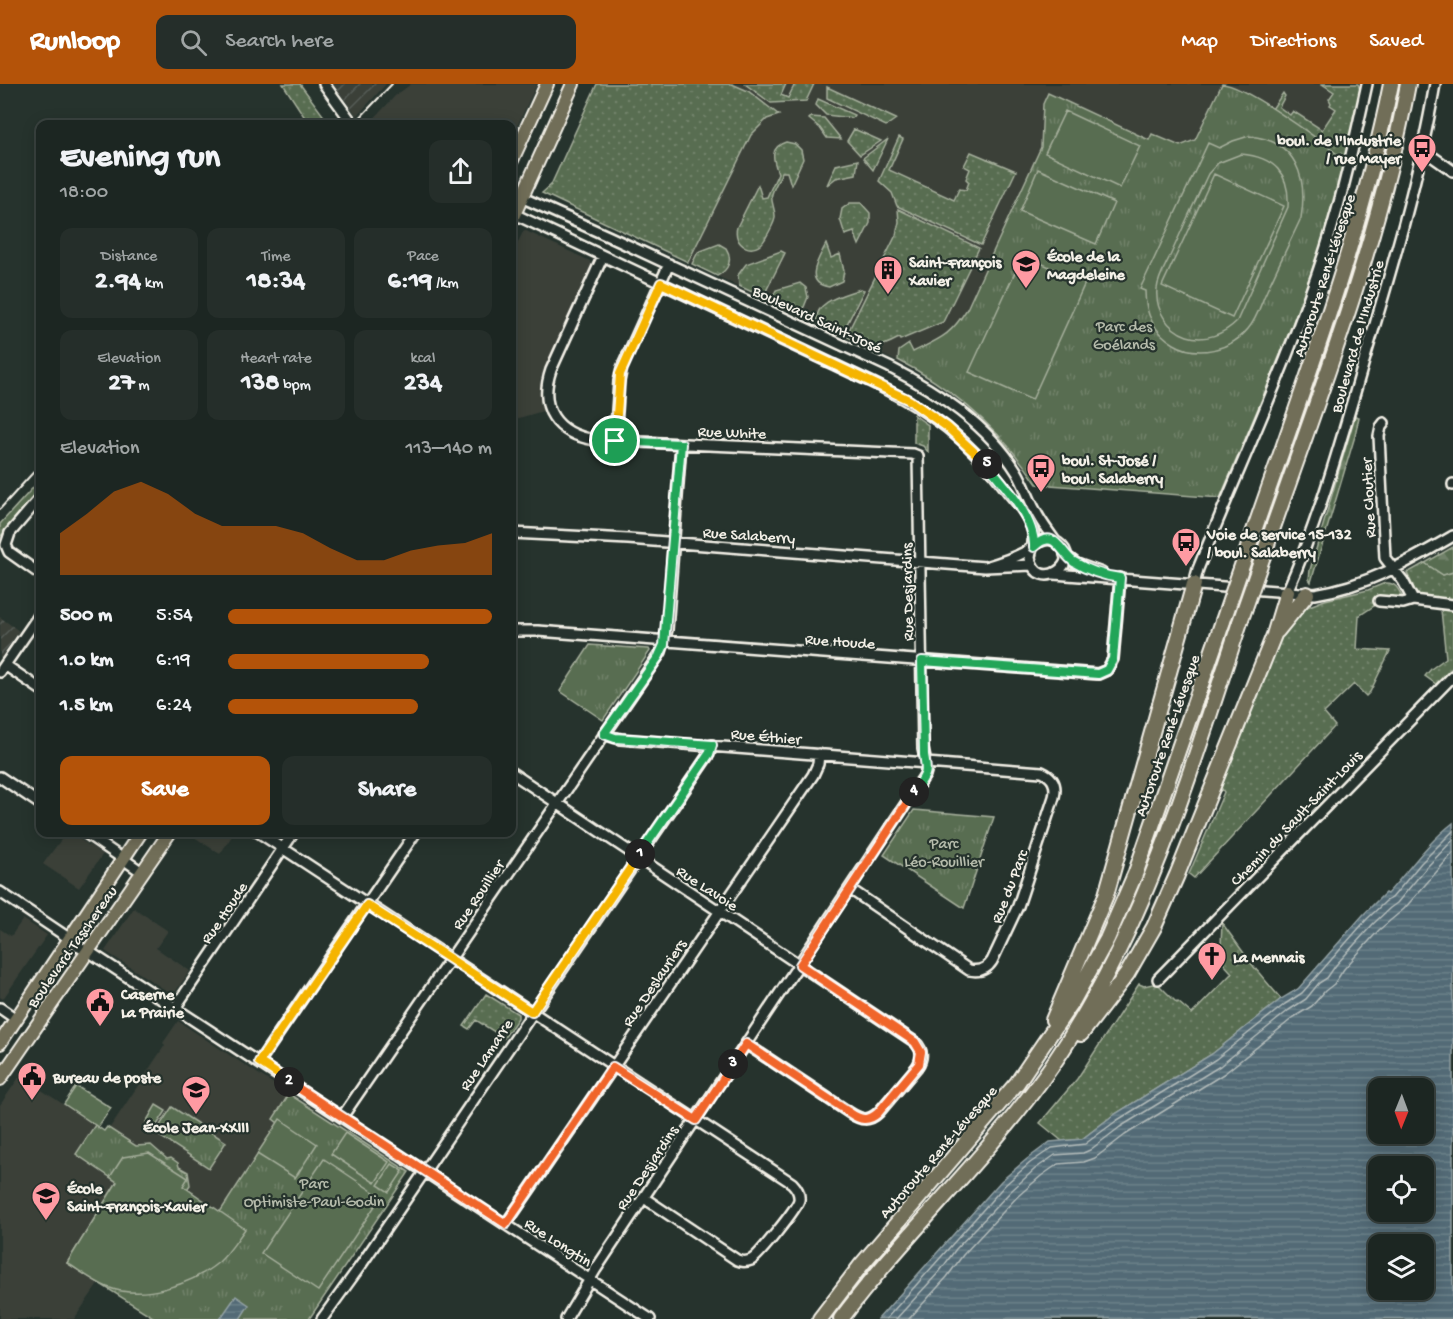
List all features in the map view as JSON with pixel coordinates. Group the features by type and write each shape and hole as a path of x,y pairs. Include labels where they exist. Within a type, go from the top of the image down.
{"highway":[{"name":"Autoroute René-Lévesque","path":"820,1319 856,1271 986,1121 1038,1055 1084,982 1119,911 1143,853 1349,253 1372,174 1391,84"},
{"name":"Autoroute René-Lévesque","path":"841,1319 878,1272 1022,1104 1052,1065 1103,983 1134,920 1162,850 1366,257 1390,172 1408,84"},
{"path":"1038,1055 1106,895 1194,585"},
{"path":"1022,1104 1108,1000 1133,964 1154,927 1274,635 1287,592"},
{"path":"1274,635 1307,594"}],"main road":[{"path":"516,151 547,84"},
{"path":"516,194 573,84"},
{"name":"Boulevard Taschereau","path":"0,1043 138,837"},
{"name":"Boulevard Taschereau","path":"0,1079 166,837"}],"street":[{"path":"324,84 350,120"},
{"path":"1194,585 1198,569 1278,376 1318,271 1347,170 1366,84"},
{"name":"Boulevard de l'Industrie","path":"1287,592 1313,525 1347,421 1402,235 1422,154 1435,84"},
{"path":"1422,154 1433,157 1453,171"},
{"name":"Boulevard Saint-José","path":"516,194 889,367 945,399 984,433 1007,458 1024,485 1038,517 1055,541"},
{"path":"516,217 882,387 931,415 963,440 992,470 1028,519 1033,534 1034,547 1030,556 1032,565 1042,574 1116,577 1307,594 1351,586 1394,570 1453,536"},
{"name":"Rue White","path":"603,256 551,370 547,394 551,414 564,429 582,437 615,441 911,454"},
{"path":"615,441 620,374 669,264"},
{"name":"Rue Cloutier","path":"1384,423 1379,436 1385,558 1394,570"},
{"name":"Rue Rouillier","path":"342,1117 659,656 665,641 681,444"},
{"name":"Rue Desjardins","path":"566,1319 590,1279 925,775 927,768 924,755 919,458 911,454"},
{"path":"36,503 10,533 6,544 9,552 36,571"},
{"name":"Rue Salaberry","path":"516,533 985,567 1032,565"},
{"path":"1034,547 1044,540 1055,541 1061,546 1065,555 1082,566 1116,577"},
{"name":"Rue Salaberry","path":"985,567 1011,559 1034,547"},
{"path":"1054,574 1062,567 1065,555"},
{"path":"1394,570 1413,600"},
{"name":"Rue Houde","path":"516,631 1103,673 1110,667 1113,659 1116,577"},
{"path":"1379,601 1402,603 1413,600 1453,605"},
{"path":"36,620 2,669 36,687"},
{"name":"Chemin du Sault-Saint-Louis","path":"1158,979 1453,676"},
{"name":"Rue Éthier","path":"604,734 615,738 926,762"},
{"name":"Rue Lamarre","path":"322,1319 709,754 712,745"},
{"name":"Rue Deslauriers","path":"506,1224 813,775 819,754"},
{"name":"Rue du Parc","path":"849,889 969,970 982,970 992,961 1015,915 1038,852 1054,797 1054,782 1050,776 1042,772 926,762"},
{"name":"Rue Lavoie","path":"516,776 915,1042 921,1052 919,1064 878,1113 864,1120 746,1044"},
{"path":"0,777 36,801"},
{"path":"91,837 142,872"},
{"path":"266,837 792,1183 799,1195 794,1210 754,1258 741,1262 644,1198"},
{"name":"Rue Houde","path":"175,1008 291,837"},
{"path":"259,1062 413,837"},
{"name":"Rue Longtin","path":"0,892 81,948 650,1319"},
{"path":"0,1008 16,1019"}],"shaded area":[{"path":"333,84 386,84 357,116"},
{"path":"411,84 537,84 516,129 516,120 373,120 395,96"},
{"name":"École de la Magdeleine","path":"597,84 1358,84 1360,89 1320,250 1284,347 1220,498 1037,484 1018,457 990,425 970,406 927,376 542,193 551,185"},
{"path":"524,230 590,261 592,266 541,378 540,402 543,411 516,419 516,246"},
{"path":"0,617 19,631 0,659"},
{"path":"63,837 76,837 103,854 79,888 43,864"},
{"path":"194,837 231,837 220,854"},
{"path":"134,908 168,931 156,948 190,971 173,995 105,951"},
{"path":"23,919 47,935 3,999 0,997 0,929 11,936"},
{"name":"École Jean-XXIII","path":"178,1021 289,1094 273,1119 278,1123 220,1212 187,1189 179,1167 171,1158 167,1159 160,1154 136,1146 109,1129 165,1045 163,1043"},
{"name":"École Saint-François-Xavier","path":"20,1076 95,1125 76,1154 117,1181 67,1263 99,1283 74,1319 0,1319 0,1105"}],"green space":[{"path":"283,84 300,84 325,118 329,120 306,120"},
{"path":"597,84 732,84 748,91 779,115 767,119 751,135 688,262 542,193 551,185"},
{"path":"745,84 786,84 781,95 788,98 795,84 814,84 806,101 771,103"},
{"name":"Parc des Goélands","path":"1222,84 1233,87 1266,104 1346,162 1305,290 1220,498 1037,484 1008,446 976,413 939,384 898,360 899,351 909,344 913,352 938,339 950,331 967,309 1041,147 1043,104 1048,93 1149,140 1152,134 1180,146 1195,140"},
{"path":"1322,84 1358,84 1360,89 1346,162 1272,109 1283,93 1285,96 1279,107 1290,115 1293,111 1322,130 1336,109 1330,105 1329,99 1334,92"},
{"path":"827,87 896,119 886,126 827,98"},
{"path":"818,99 854,115 852,118 826,115 816,105"},
{"path":"1065,111 1140,146 1120,188 1045,153"},
{"path":"811,117 824,118 841,139 827,138 809,119"},
{"path":"854,129 881,141 860,155 847,141"},
{"path":"1249,136 1265,139 1288,153 1300,175 1303,203 1301,218 1256,318 1248,329 1223,347 1193,351 1174,344 1161,334 1149,314 1145,291 1140,289 1208,143 1219,148","holes":["1241,154 1271,163 1283,176 1288,195 1288,207 1237,321 1214,336 1201,338 1187,336 1174,329 1160,311 1157,296 1159,280 1208,174 1218,163"]},
{"path":"899,137 903,139 889,170 954,200 959,189 966,190 969,182 966,179 970,169 964,166 971,152 1016,171 981,245 897,206 892,193 879,181"},
{"path":"888,139 873,170 863,158"},
{"path":"786,142 795,144 801,150 803,159 791,185 787,172 782,172 775,186 772,203 775,218 765,239 756,247 745,247 736,234 737,227 758,185 762,198 767,197 778,173 774,159 775,151 777,147"},
{"path":"858,160 856,174 836,178 827,185 836,165"},
{"path":"1038,169 1114,203 1096,244 1020,211"},
{"path":"1214,174 1284,206 1232,318 1162,286"},
{"path":"850,203 861,203 870,213 870,223 859,245 854,232 845,235 840,219 842,209"},
{"path":"898,209 979,248 943,322 900,340 899,338 877,347 867,346 846,336 896,235 899,222"},
{"path":"719,244 726,248 729,256 729,264 721,274 717,276 692,264 698,252"},
{"path":"826,244 831,258 840,254 844,271 842,281 829,287 816,281 814,275"},
{"path":"781,251 785,253 763,297 739,286 738,275 746,264"},
{"path":"1023,255 1085,283 1032,400 969,372"},
{"path":"800,283 806,288 808,297 804,307 795,312 771,301 776,290"},
{"path":"860,289 864,290 842,334 817,323 817,315 825,304"},
{"path":"914,415 928,425 928,452 923,446 914,443"},
{"path":"1355,416 1359,417 1355,436 1311,582 1310,570"},
{"path":"36,484 36,494 0,537 0,524"},
{"path":"1453,547 1453,572 1443,575 1425,563"},
{"path":"1425,563 1443,575 1453,572 1453,599 1425,597 1416,593 1407,573"},
{"path":"1385,583 1394,585 1403,599 1377,604 1359,616 1357,649 1390,651 1370,692 1366,696 1354,684 1324,713 1335,726 1194,878 1189,874 1224,792 1222,789 1217,794 1279,638 1307,607"},
{"path":"1441,610 1453,611 1453,667 1436,684 1425,676 1446,658"},
{"path":"590,645 649,649 650,651 603,720 560,691"},
{"name":"Parc Léo-Rouillier","path":"914,810 994,817 964,908 884,855"},
{"path":"1222,923 1281,999 1212,1054 1112,1116 1082,1139 1062,1141 1040,1123 1077,1079 1139,984 1144,986 1157,983 1192,1014 1232,973 1215,954 1221,945"},
{"path":"486,994 518,1014 518,1018 504,1038 476,1020 469,1029 464,1026"},
{"path":"76,1086 111,1108 98,1127 64,1104"},
{"name":"Parc Optimiste-Paul-Godin","path":"289,1094 409,1172 309,1319 156,1319 67,1263 117,1182 76,1154 95,1125 104,1131 107,1127 136,1146 151,1145 167,1159 171,1158 178,1163 179,1167 188,1172 190,1185 187,1189 220,1212 278,1123 273,1119"},
{"path":"156,1105 166,1111 155,1128 146,1122"},
{"path":"172,1107 226,1142 209,1168 155,1133"},
{"path":"280,1119 317,1144 295,1178 257,1154"},
{"path":"345,1133 389,1162 375,1183 331,1154"},
{"path":"149,1153 188,1178 183,1186 245,1229 230,1251 219,1262 195,1278 151,1291 121,1291 102,1285 67,1263 117,1182 110,1177 123,1157"},
{"path":"324,1159 381,1197 318,1291 261,1253"},
{"path":"392,1164 403,1171 389,1192 378,1185"}],"water":[{"path":"1453,823 1453,1319 878,1319 1001,1181 1050,1142 1082,1139 1112,1116 1212,1054 1281,999 1298,989 1363,915 1385,893 1387,894 1426,848"},
{"path":"236,1296 249,1305 240,1319 220,1319"}],"railway":[{"path":"358,120 392,84"},
{"path":"0,509 36,469"}],"place":[{"name":"boul. de l'Industrie / rue Mayer","path":"1422,174"},
{"name":"École de la Magdeleine","path":"1026,290"},
{"name":"Saint-François Xavier","path":"888,296"},
{"name":"boul. St-José / boul. Salaberry","path":"1041,494"},
{"name":"Voie de service 15-132 / boul. Salaberry","path":"1186,568"},
{"name":"La Mennais","path":"1212,982"},
{"name":"Caserne La Prairie","path":"100,1028"},
{"name":"Bureau de poste","path":"32,1102"},
{"name":"École Jean-XXIII","path":"196,1116"},
{"name":"École Saint-François-Xavier","path":"46,1222"}],"route":[{"path":"661,283 918,405 947,427 987,464 1012,496 1030,524 1034,547 1042,541 1052,540 1061,546 1065,555 1073,562 1090,570 1120,578 1113,659 1107,670 1098,674 922,661 924,755 927,771 800,965 915,1042 919,1047 922,1055 919,1064 876,1115 864,1120 854,1116 746,1044 696,1120 613,1067 506,1224 259,1062 367,905 532,1012 709,754 712,745 615,738 604,734 659,656 664,645 681,444 615,441 620,374 661,283"}]}
